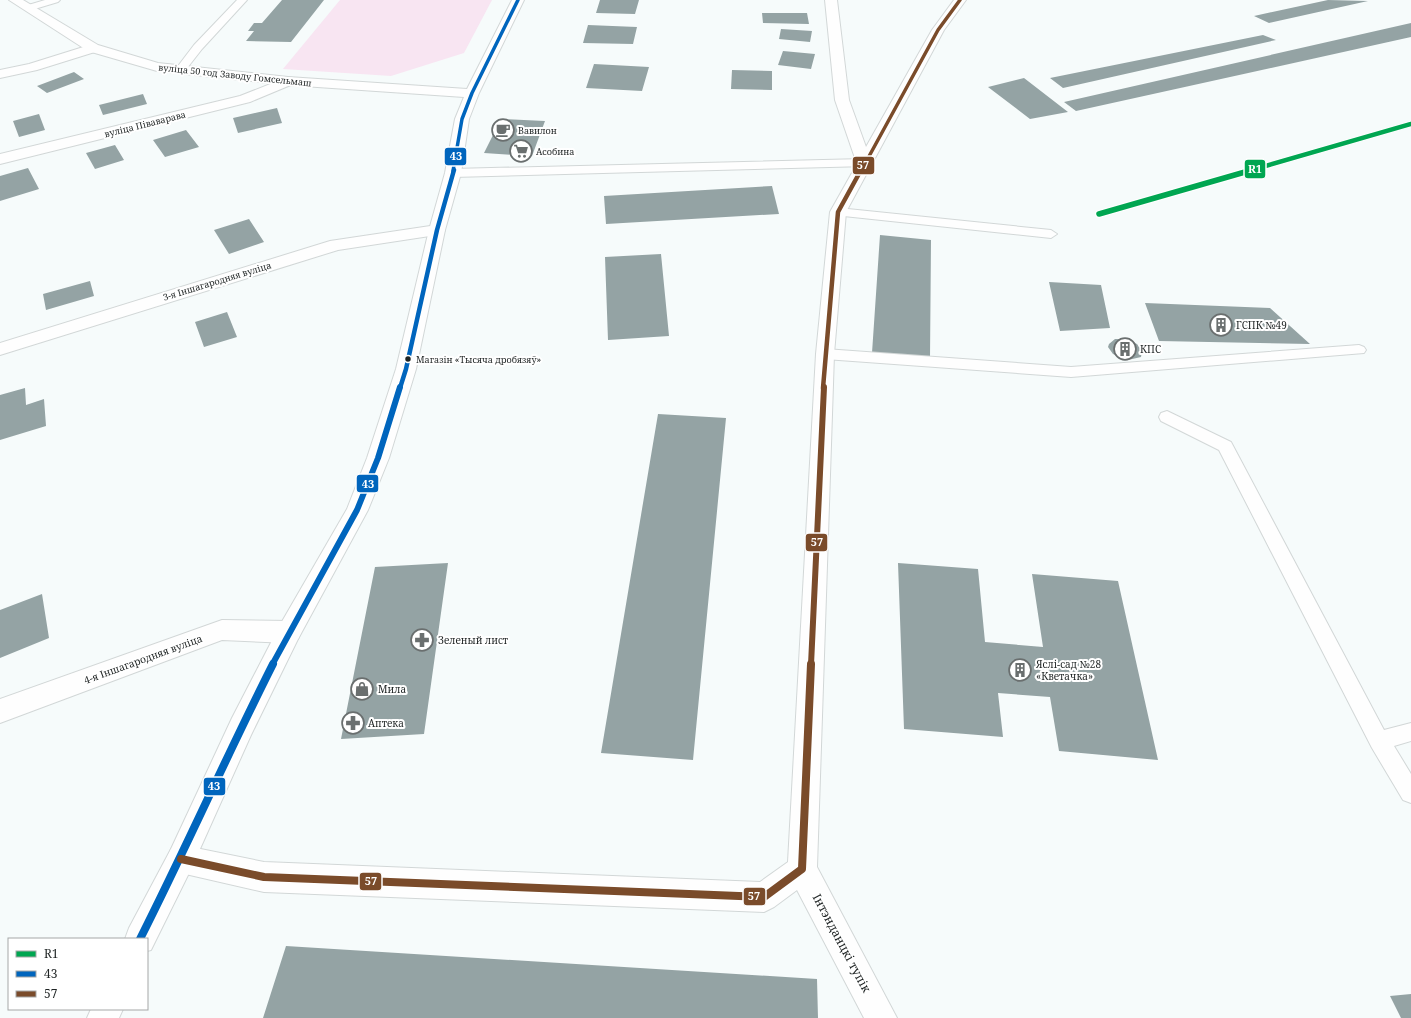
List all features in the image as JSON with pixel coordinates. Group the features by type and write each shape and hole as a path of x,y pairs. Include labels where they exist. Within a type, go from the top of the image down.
{"street":[{"name":"вуліца 50 год Заводу Гомсельмаш","path":"15,0 92,48 144,64 180,70 288,81 472,93"},
{"path":"141,938 181,859 241,727 289,632 357,510 378,458 406,369 437,230 453,173 462,119 472,93 518,0"},
{"path":"831,0 842,100 864,163"},
{"path":"181,859 264,877 764,897 802,869 826,354 838,212 938,30 960,0"},
{"path":"0,74 32,67 92,48"},
{"name":"вуліца Піваварава","path":"0,159 245,99 288,81"},
{"name":"3-я Іншагародняя вуліца","path":"0,349 336,245 437,230"},
{"name":"4-я Іншагародняя вуліца","path":"0,711 222,630 289,632"},
{"name":"Інтэнданцкі тупік","path":"802,869 882,1018"}],"lane":[{"path":"28,8 55,0"},
{"path":"180,70 198,47 242,0"},
{"path":"453,173 864,163"},
{"path":"838,212 1051,234"},
{"path":"826,354 1072,372 1359,350"},
{"path":"1167,417 1225,446 1379,741 1411,793"},
{"path":"1379,741 1411,732"}],"shaded area":[{"path":"340,0 492,0 464,53 391,76 283,69"}],"building":[{"path":"282,0 324,0 291,42 246,41 254,31 248,31 254,23 262,23"},
{"path":"600,0 639,0 635,14 596,13"},
{"path":"1328,0 1368,1 1269,23 1254,16"},
{"path":"762,13 807,13 809,24 763,23"},
{"path":"1411,23 1411,37 1076,111 1064,102"},
{"path":"588,25 637,27 633,44 583,43"},
{"path":"781,29 812,31 810,42 779,39"},
{"path":"1263,35 1276,40 1063,88 1050,78"},
{"path":"783,51 815,54 811,69 778,65"},
{"path":"594,64 649,67 642,91 586,88"},
{"path":"732,70 772,71 772,90 731,89"},
{"path":"74,72 84,79 47,93 37,86"},
{"path":"1024,78 1068,112 1030,119 988,87"},
{"path":"143,94 147,104 103,115 99,105"},
{"path":"277,108 282,123 238,133 233,118"},
{"path":"39,114 45,130 19,137 13,121"},
{"path":"501,119 545,121 532,156 484,153"},
{"path":"186,130 199,147 165,157 153,140"},
{"path":"115,145 124,160 95,169 86,153"},
{"path":"28,168 39,189 0,201 0,176"},
{"path":"772,186 779,214 606,224 604,196"},
{"path":"249,219 264,242 229,254 214,230"},
{"path":"880,235 931,240 930,359 872,353"},
{"path":"661,254 669,336 608,340 605,257"},
{"path":"90,281 94,296 46,310 43,294"},
{"path":"1049,282 1101,285 1110,328 1060,331"},
{"name":"ГСПК №49","path":"1145,303 1270,308 1310,344 1159,341"},
{"path":"227,312 237,337 204,347 195,322"},
{"name":"КПС","path":"1115,339 1126,339 1137,344 1142,351 1141,357 1128,360 1113,354 1108,347 1109,344"},
{"path":"25,388 26,405 44,399 46,426 0,440 0,395"},
{"path":"658,414 726,418 693,760 601,753"},
{"path":"448,563 424,734 341,739 375,567"},
{"name":"Яслі-сад №28 «Кветачка»","path":"898,563 978,569 985,642 1043,647 1032,574 1118,581 1158,760 1059,751 1050,697 998,693 1003,737 904,729"},
{"path":"42,594 49,638 0,658 0,610"},
{"path":"286,946 817,979 818,1018 263,1018"},
{"path":"1411,994 1411,1018 1401,1018 1390,996"}],"transit line":[{"name":"43","path":"141,938 181,859 241,727 289,632 357,510 378,458 406,369 437,230 453,173 462,119 472,93 518,0"},
{"name":"57","path":"181,859 264,877 764,897 802,869 825,354 838,212 938,30 960,0"},
{"name":"R1","path":"1099,214 1411,124"}],"place":[{"name":"Вавилон","path":"503,130"},
{"name":"Асобина","path":"521,151"},
{"name":"ГСПК №49","path":"1221,325"},
{"name":"КПС","path":"1125,349"},
{"name":"Магазін «Тысяча дробязяў»","path":"408,359"},
{"name":"Зеленый лист","path":"422,640"},
{"name":"Яслі-сад №28 «Кветачка»","path":"1020,670"},
{"name":"Мила","path":"362,689"},
{"name":"Аптека","path":"353,723"}]}
